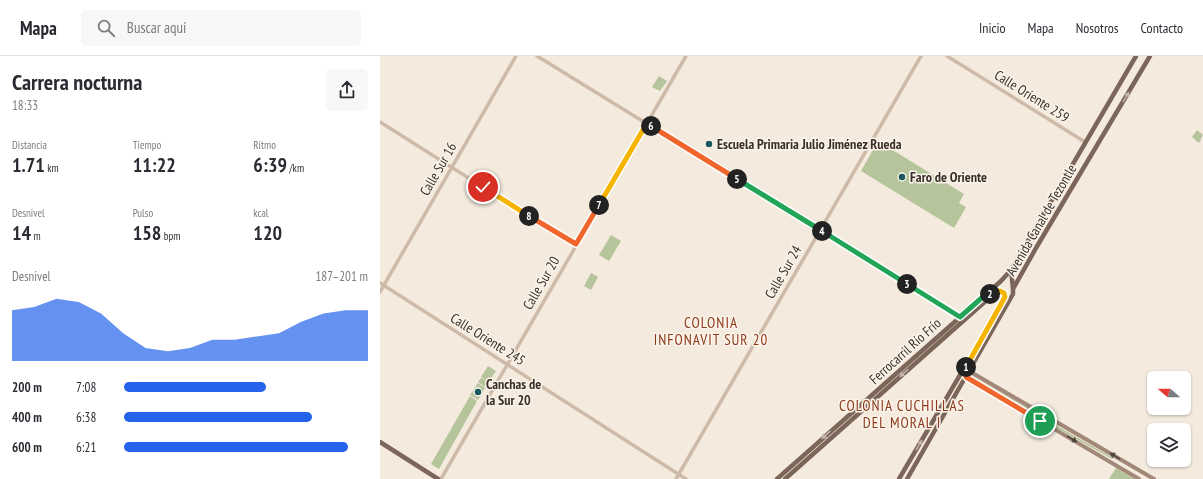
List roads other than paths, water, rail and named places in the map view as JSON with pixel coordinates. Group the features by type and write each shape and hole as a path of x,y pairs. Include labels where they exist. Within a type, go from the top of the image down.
{"main road":[{"name":"Avenida Canal de Tezontle","path":"1011,270 1136,56"},
{"name":"Avenida Canal de Tezontle","path":"907,479 966,377 967,370 1013,294 1013,289 1036,248 1150,56"},
{"path":"1011,270 1013,289"},
{"name":"Ferrocarril Río Frío","path":"777,479 985,295 1011,270"},
{"path":"899,479 967,370 1005,298 1003,292 997,291 985,295"},
{"name":"Ferrocarril Río Frío","path":"785,479 997,291"},
{"path":"967,370 1154,479"},
{"path":"966,377 1139,479"},
{"path":"380,442 439,479"}],"street":[{"name":"Calle Sur 16","path":"380,292 382,284 516,56"},
{"path":"537,56 960,317"},
{"name":"Calle Sur 20","path":"439,479 686,56"},
{"name":"Calle Sur 24","path":"676,479 921,56"},
{"name":"Calle Oriente 259","path":"946,56 1085,142"},
{"path":"380,122 538,222 576,244"},
{"name":"Calle Oriente 245","path":"382,284 686,479"}],"place":[{"name":"Escuela Primaria Julio Jiménez Rueda","path":"709,144"},
{"name":"Faro de Oriente","path":"902,177"},
{"name":"Canchas de la Sur 20","path":"478,392"}],"district":[{"name":"COLONIA INFONAVIT SUR 20","path":"711,332"},
{"name":"COLONIA CUCHILLAS DEL MORAL I","path":"902,414"}]}
